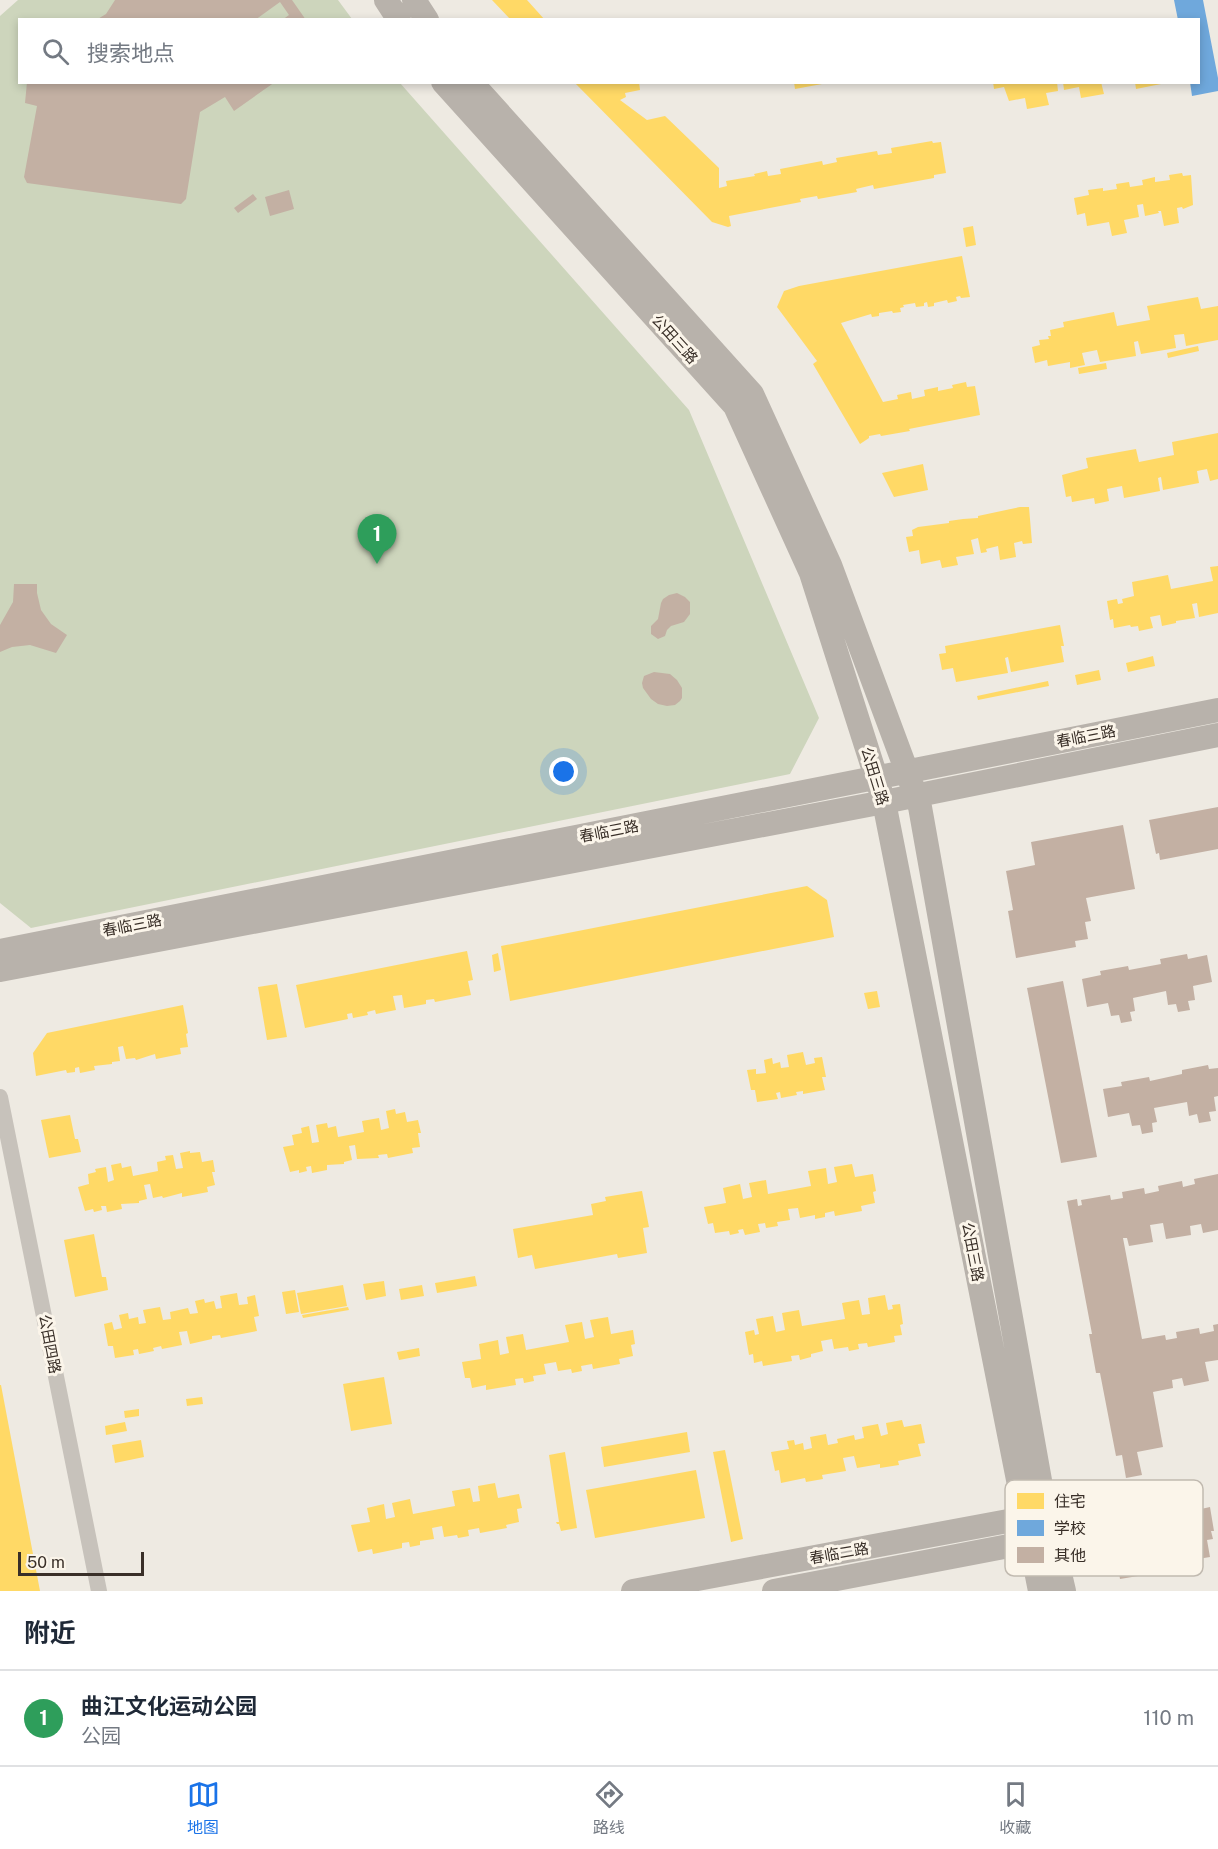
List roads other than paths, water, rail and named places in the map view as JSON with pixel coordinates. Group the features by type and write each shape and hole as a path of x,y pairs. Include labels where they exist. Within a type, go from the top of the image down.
{"street":[{"path":"386,0 398,18"},
{"path":"414,0 426,18"},
{"name":"公田三路","path":"445,84 735,406 811,573 884,802 1028,1480"},
{"name":"公田三路","path":"473,84 753,394 830,565 920,807 1030,1480"},
{"name":"春临三路","path":"0,951 1218,710"},
{"name":"春临三路","path":"0,970 884,802 1218,735"},
{"name":"公田四路","path":"0,1097 99,1591"},
{"name":"春临二路","path":"633,1591 1005,1533"},
{"name":"春临二路","path":"774,1591 1005,1536"},
{"name":"公田三路","path":"1040,1576 1040,1591"},
{"name":"公田三路","path":"1058,1576 1064,1591"}],"place":[{"name":"曲江文化运动公园","path":"377,564"}]}
